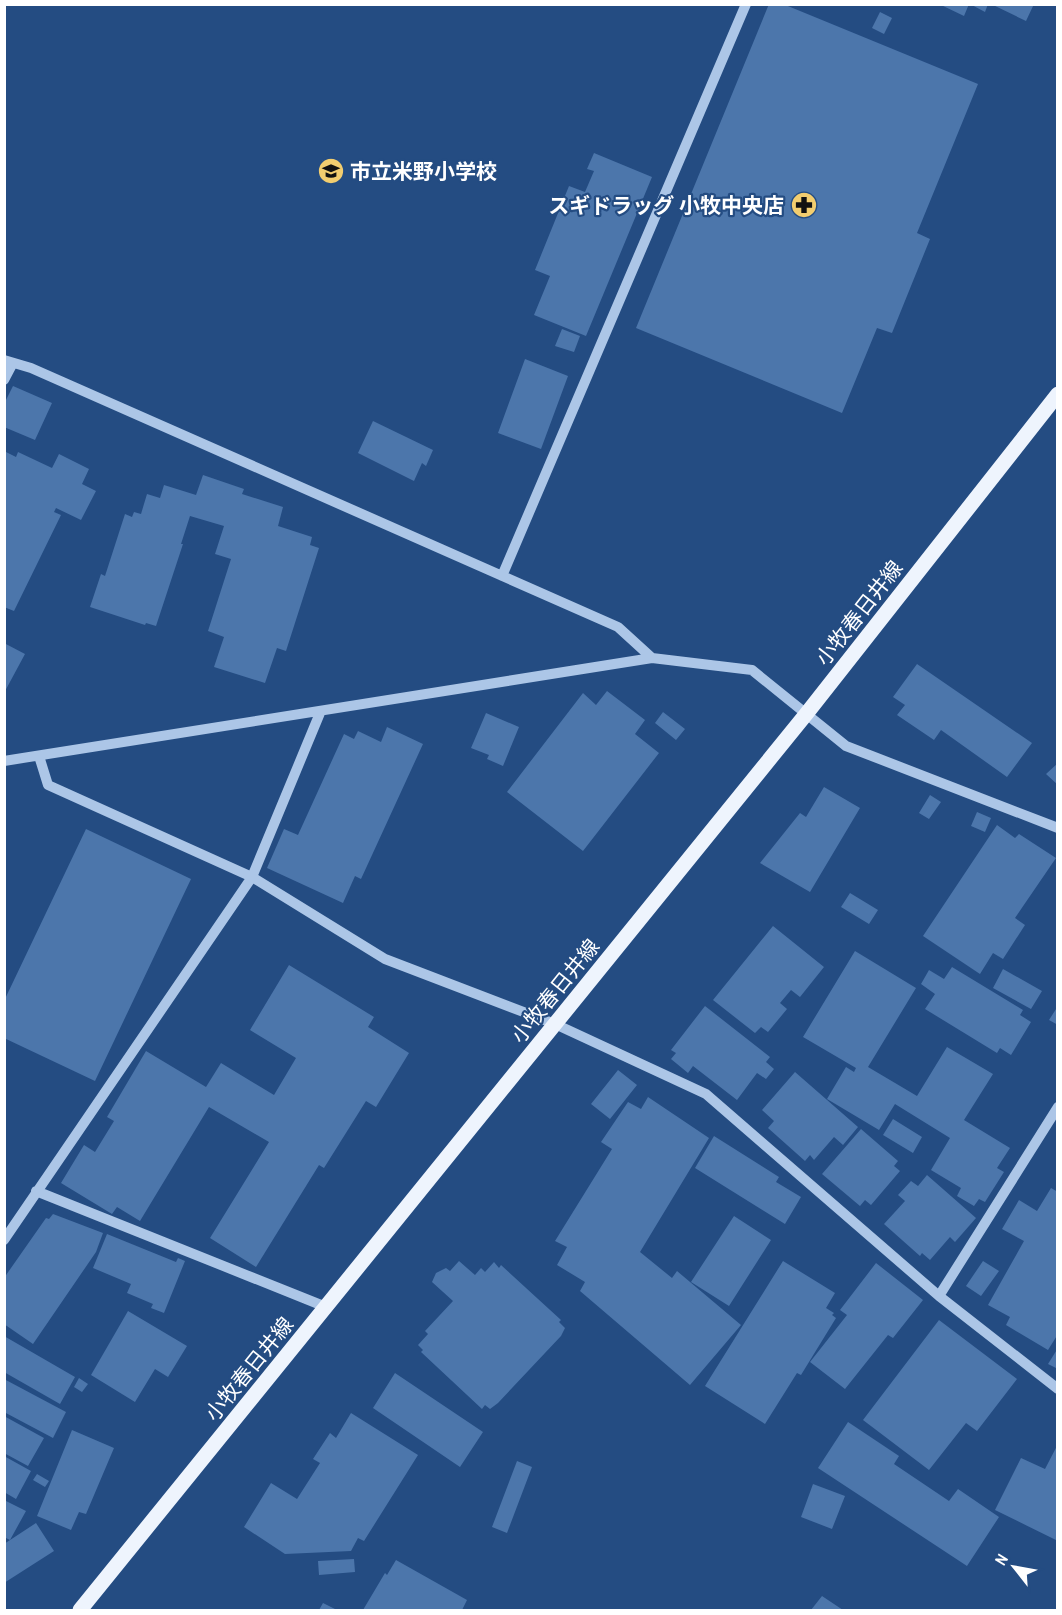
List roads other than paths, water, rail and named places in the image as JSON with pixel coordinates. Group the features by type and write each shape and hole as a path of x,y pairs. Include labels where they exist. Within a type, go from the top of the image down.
{"main road":[{"name":"小牧春日井線","path":"80,1611 807,713 1058,394"}],"street":[{"path":"502,576 746,4"},
{"path":"4,380 9,362 31,368 618,627 652,658"},
{"path":"4,761 652,658 752,670 846,746 1058,828"},
{"path":"4,1240 252,877 320,712"},
{"path":"39,756 48,785 252,877 385,959 555,1024 706,1094 939,1296 1058,1389"},
{"path":"939,1296 1058,1107"},
{"path":"36,1191 326,1307"}],"place":[{"name":"市立米野小学校","path":"331,171"},
{"name":"スギドラッグ 小牧中央店","path":"804,205"}]}
